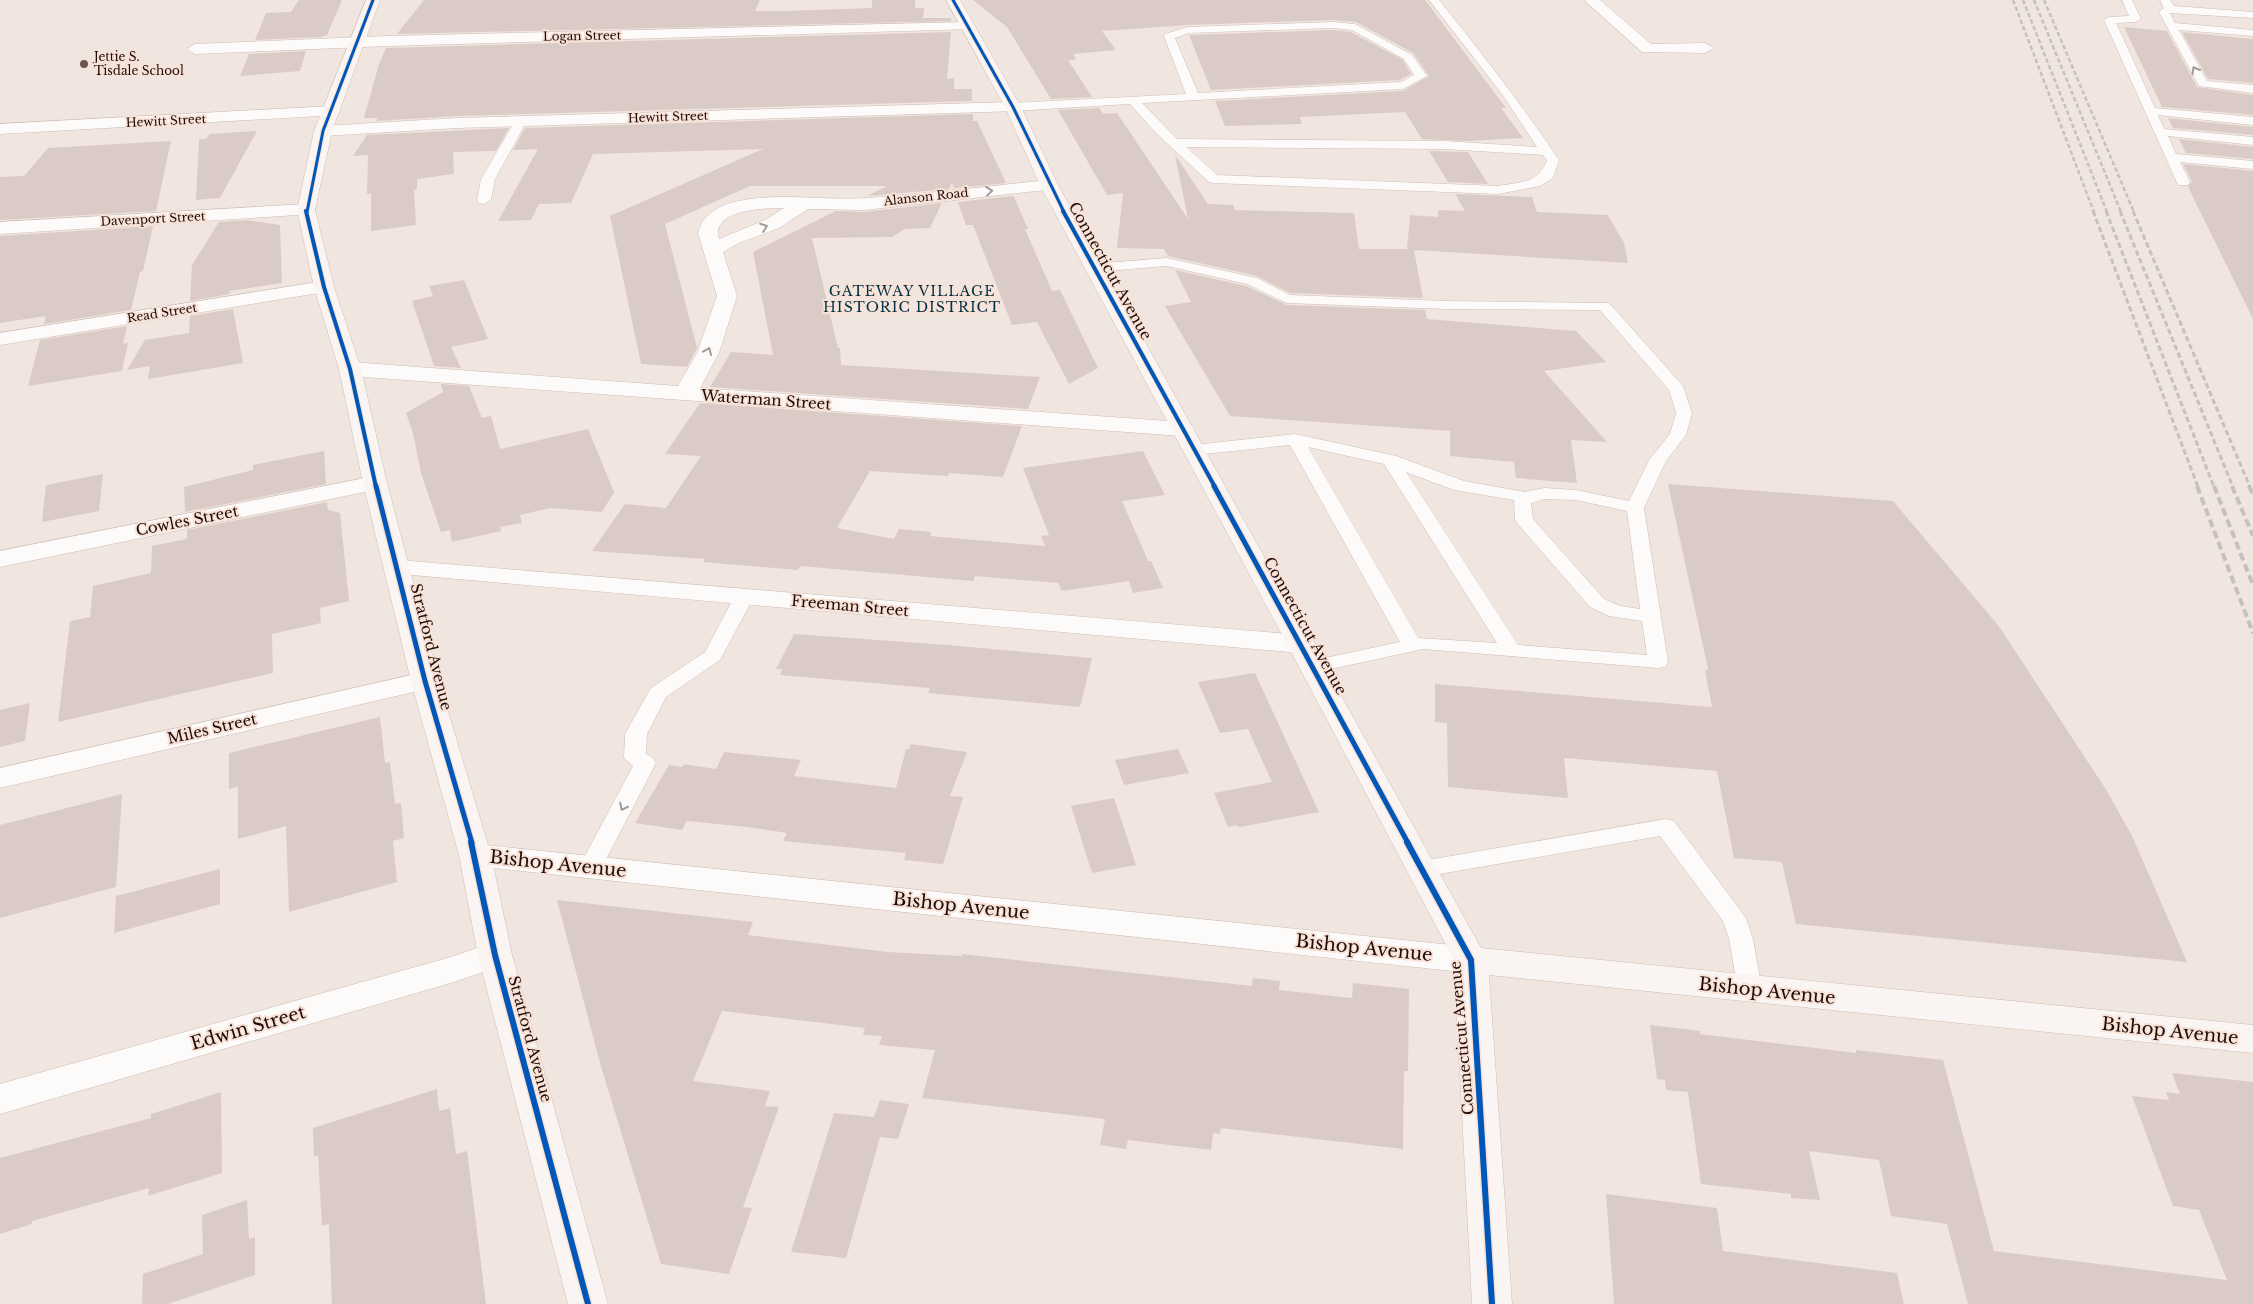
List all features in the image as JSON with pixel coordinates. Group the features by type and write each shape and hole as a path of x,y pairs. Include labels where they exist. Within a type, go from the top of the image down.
{"main road":[{"name":"Stratford Avenue","path":"372,0 358,42 327,121 306,210 324,287 350,369 374,483 398,568 425,681 475,855 495,955 588,1304"},
{"name":"Connecticut Avenue","path":"953,0 1013,107 1048,185 1307,655 1472,960 1492,1304"},
{"name":"Bishop Avenue","path":"1472,960 1750,990 2253,1039"}],"street":[{"path":"1591,0 1647,49 1705,48"},
{"name":"Logan Street","path":"195,49 358,42 968,26"},
{"name":"Hewitt Street","path":"0,130 327,121 521,121 1013,107"},
{"name":"Alanson Road","path":"684,394 708,353 727,296 708,232 711,223 722,213 757,203 865,204 1048,185"},
{"path":"713,250 732,239 772,224 804,203"},
{"name":"Davenport Street","path":"0,228 306,210"},
{"name":"Read Street","path":"0,339 324,287"},
{"name":"Waterman Street","path":"350,369 684,394 1188,440"},
{"name":"Cowles Street","path":"0,558 374,483"},
{"name":"Freeman Street","path":"398,568 744,597 1307,655"},
{"name":"Miles Street","path":"0,778 425,681"},
{"name":"Bishop Avenue","path":"475,855 1472,960"},
{"name":"Edwin Street","path":"0,1099 454,969 495,955"}],"lane":[{"path":"1132,99 1214,179 1498,190 1535,183 1548,175 1553,160 1506,92 1434,0"},
{"path":"2127,0 2136,19 2109,20 2183,182"},
{"path":"2253,15 2168,4 2164,12 2203,84 2253,89"},
{"path":"1013,107 1403,85 1420,76 1408,57 1355,27 1333,24 1188,30 1168,36 1194,96"},
{"path":"2170,26 2253,33"},
{"path":"2150,111 2253,121"},
{"path":"484,200 488,178 521,121"},
{"path":"2160,132 2253,141"},
{"path":"1174,142 1435,144 1547,151"},
{"path":"2171,157 2253,165"},
{"path":"1094,268 1141,263 1174,263 1252,281 1287,300 1447,306 1604,306 1677,389 1684,413 1678,434 1658,460 1635,508 1658,662 1423,643 1307,655"},
{"path":"1188,440 1295,439 1390,460 1460,486 1526,497"},
{"path":"1295,439 1412,645"},
{"path":"1390,460 1512,651"},
{"path":"1635,508 1551,493 1535,493 1522,501 1524,520 1597,602 1608,610 1622,614 1652,615"},
{"path":"591,867 645,763 635,758 636,734 658,693 713,656 744,597"},
{"path":"1422,869 1666,827 1734,918 1750,990"}],"building":[{"path":"299,0 342,0 327,35 321,37 255,40 266,13 291,12"},
{"path":"424,0 760,0 755,11 784,11 872,8 872,0 915,0 915,8 924,8 923,18 951,18 951,21 397,34"},
{"path":"973,0 1425,0 1506,108 1501,108 1523,138 1468,141 1422,139 1405,112 1300,117 1302,124 1225,126 1215,101 1403,91 1429,76 1413,53 1356,22 1333,20 1188,25 1102,31 1116,50 1073,54 1076,60 1068,60 1092,97 1051,99 1007,27"},
{"path":"2124,27 2167,31 2197,87 2253,95 2253,115 2162,107"},
{"path":"1333,30 1351,32 1403,60 1411,74 1400,80 1211,90 1189,35"},
{"path":"951,32 947,79 954,78 954,89 972,89 972,101 457,116 376,121 378,118 364,118 379,64 386,48"},
{"path":"2182,32 2253,39 2253,83 2208,79"},
{"path":"306,51 300,71 240,76 249,54"},
{"path":"1099,108 1103,114 1117,113 1188,219 1175,155 1208,204 1234,205 1234,210 1354,213 1359,249 1407,249 1410,215 1438,217 1438,210 1465,211 1455,194 1532,197 1537,212 1608,215 1624,243 1628,263 1414,250 1423,298 1290,293 1257,276 1168,256 1164,249 1117,248 1123,193 1107,195 1058,110"},
{"path":"973,114 973,121 977,121 1006,183 954,188 952,182 949,189 867,196 887,186 750,186 665,224 697,348 687,367 641,364 610,216 763,149 593,154 571,203 539,204 531,220 498,221 538,149 513,150 525,128"},
{"path":"2168,118 2253,127 2253,135 2173,128"},
{"path":"509,128 496,151 453,152 454,174 417,179 417,189 414,190 416,225 371,231 371,194 367,194 368,155 353,156 367,135"},
{"path":"257,131 220,198 196,200 199,139 206,139 210,134"},
{"path":"2179,139 2253,147 2253,159 2186,153"},
{"path":"171,141 156,211 0,220 0,177 24,176 48,148"},
{"path":"1429,151 1468,152 1488,184 1448,182"},
{"path":"2183,164 2253,171 2253,319 2188,187 2192,181"},
{"path":"1012,196 1028,229 1025,229 1052,291 1060,290 1098,368 1069,384 1037,322 1012,325 973,225 966,225 958,202"},
{"path":"942,203 930,228 905,229 892,237 812,238 838,348 840,348 841,365 1040,377 1028,409 710,387 731,352 773,355 753,252 836,211 865,212"},
{"path":"246,220 280,225 282,283 229,291 230,294 190,301 192,265 219,222"},
{"path":"153,226 143,271 140,272 131,310 44,324 46,316 0,323 0,236"},
{"path":"1175,270 1246,286 1287,305 1425,310 1427,319 1576,331 1606,362 1544,371 1607,442 1571,440 1577,483 1516,478 1514,462 1450,456 1450,431 1230,416 1165,306 1191,302"},
{"path":"464,280 488,339 451,347 461,368 434,366 412,301 433,296 429,286"},
{"path":"233,309 243,363 148,379 150,366 127,370 145,340 189,333 190,316"},
{"path":"127,326 123,344 128,343 122,371 28,386 40,340"},
{"path":"441,384 469,386 482,418 491,416 500,449 588,429 614,492 602,512 550,508 520,515 522,523 500,527 501,531 452,542 450,530 441,532 421,473 413,433 406,413 443,392"},
{"path":"700,403 1022,426 1003,477 949,473 948,476 870,471 837,528 894,539 899,529 931,532 930,536 1045,546 1041,536 1049,535 1023,468 1143,451 1165,495 1122,501 1148,561 1151,561 1163,588 1133,593 1129,581 1062,591 1058,583 975,576 973,581 800,566 798,570 703,562 705,559 592,551 625,504 666,508 701,456 665,454"},
{"path":"324,451 326,484 185,512 184,487 253,470 253,465"},
{"path":"103,474 99,511 42,522 46,485"},
{"path":"1668,484 1893,501 1998,625 2107,791 2132,836 2187,962 1796,924 1782,862 1734,858 1717,771 1564,758 1568,798 1448,787 1447,723 1435,722 1435,684 1712,707 1705,671 1708,669"},
{"path":"327,502 328,510 340,513 349,601 320,608 321,623 272,634 273,673 58,722 70,621 90,617 93,586 151,573 152,546 187,539 187,530"},
{"path":"794,634 1092,658 1080,707 928,693 930,688 780,675 782,669 776,669"},
{"path":"1255,673 1319,812 1240,827 1236,825 1228,827 1214,793 1272,782 1248,729 1220,733 1198,682"},
{"path":"30,703 25,741 0,747 0,710"},
{"path":"380,717 385,763 390,762 395,804 401,803 404,838 393,841 397,882 289,912 286,826 238,839 238,787 229,789 229,753"},
{"path":"911,744 967,752 950,796 963,797 943,864 904,860 906,853 783,841 787,833 747,827 687,821 682,830 635,823 669,765 682,767 684,764 716,769 724,752 801,760 794,776 896,788 906,749 909,749"},
{"path":"1178,749 1189,773 1124,785 1115,760"},
{"path":"122,794 116,887 0,918 0,825"},
{"path":"1114,798 1136,865 1092,873 1071,806"},
{"path":"220,869 220,904 114,933 116,896"},
{"path":"557,900 753,922 748,935 888,952 961,956 962,954 1252,986 1253,978 1280,981 1279,990 1352,998 1353,983 1409,989 1408,1071 1404,1071 1403,1149 1221,1128 1220,1134 1213,1133 1211,1150 1128,1140 1126,1149 1100,1145 1105,1119 922,1098 935,1050 879,1045 882,1036 863,1035 865,1028 722,1011 693,1081 770,1091 765,1106 779,1107 743,1207 752,1208 729,1274 661,1264 600,1063"},
{"path":"1650,1025 1700,1031 1700,1034 1856,1053 1856,1050 1943,1060 1994,1251 2227,1280 2199,1210 2173,1206 2132,1096 2169,1100 2166,1092 2180,1094 2172,1073 2253,1082 2253,1304 1968,1304 1947,1224 1891,1216 1879,1160 1809,1151 1820,1200 1791,1198 1791,1194 1701,1184 1688,1092 1666,1090 1665,1080 1657,1079"},
{"path":"437,1089 439,1111 450,1108 456,1154 467,1151 486,1304 332,1304 329,1224 322,1226 318,1155 314,1157 313,1128"},
{"path":"221,1092 222,1173 148,1196 149,1188 32,1221 32,1224 0,1234 0,1158 151,1118 151,1114"},
{"path":"880,1100 909,1104 898,1139 880,1137 846,1258 791,1252 834,1113 874,1117"},
{"path":"1606,1194 1717,1208 1723,1251 1897,1273 1904,1304 1614,1304"},
{"path":"247,1200 249,1239 255,1237 255,1275 168,1304 142,1304 143,1274 203,1254 202,1215"}],"railway":[{"path":"2013,0 2094,212"},
{"path":"2023,0 2107,212"},
{"path":"2034,0 2121,212"},
{"path":"2044,0 2134,212"},
{"path":"2093,211 2198,487"},
{"path":"2106,211 2214,487"},
{"path":"2120,211 2233,487"},
{"path":"2133,211 2250,487"},
{"path":"2197,486 2253,633"},
{"path":"2214,486 2253,585"},
{"path":"2232,486 2253,536"},
{"path":"2249,486 2253,495"}],"cycle path":[{"path":"373,0 323,131 306,210 324,287 350,369 375,483 425,681 475,855 495,955 588,1304"},
{"path":"953,0 1013,107 1049,185 1301,644 1471,960 1492,1304"}],"place":[{"name":"Jettie S. Tisdale School","path":"84,64"}],"district":[{"name":"GATEWAY VILLAGE HISTORIC DISTRICT","path":"912,300"}]}
